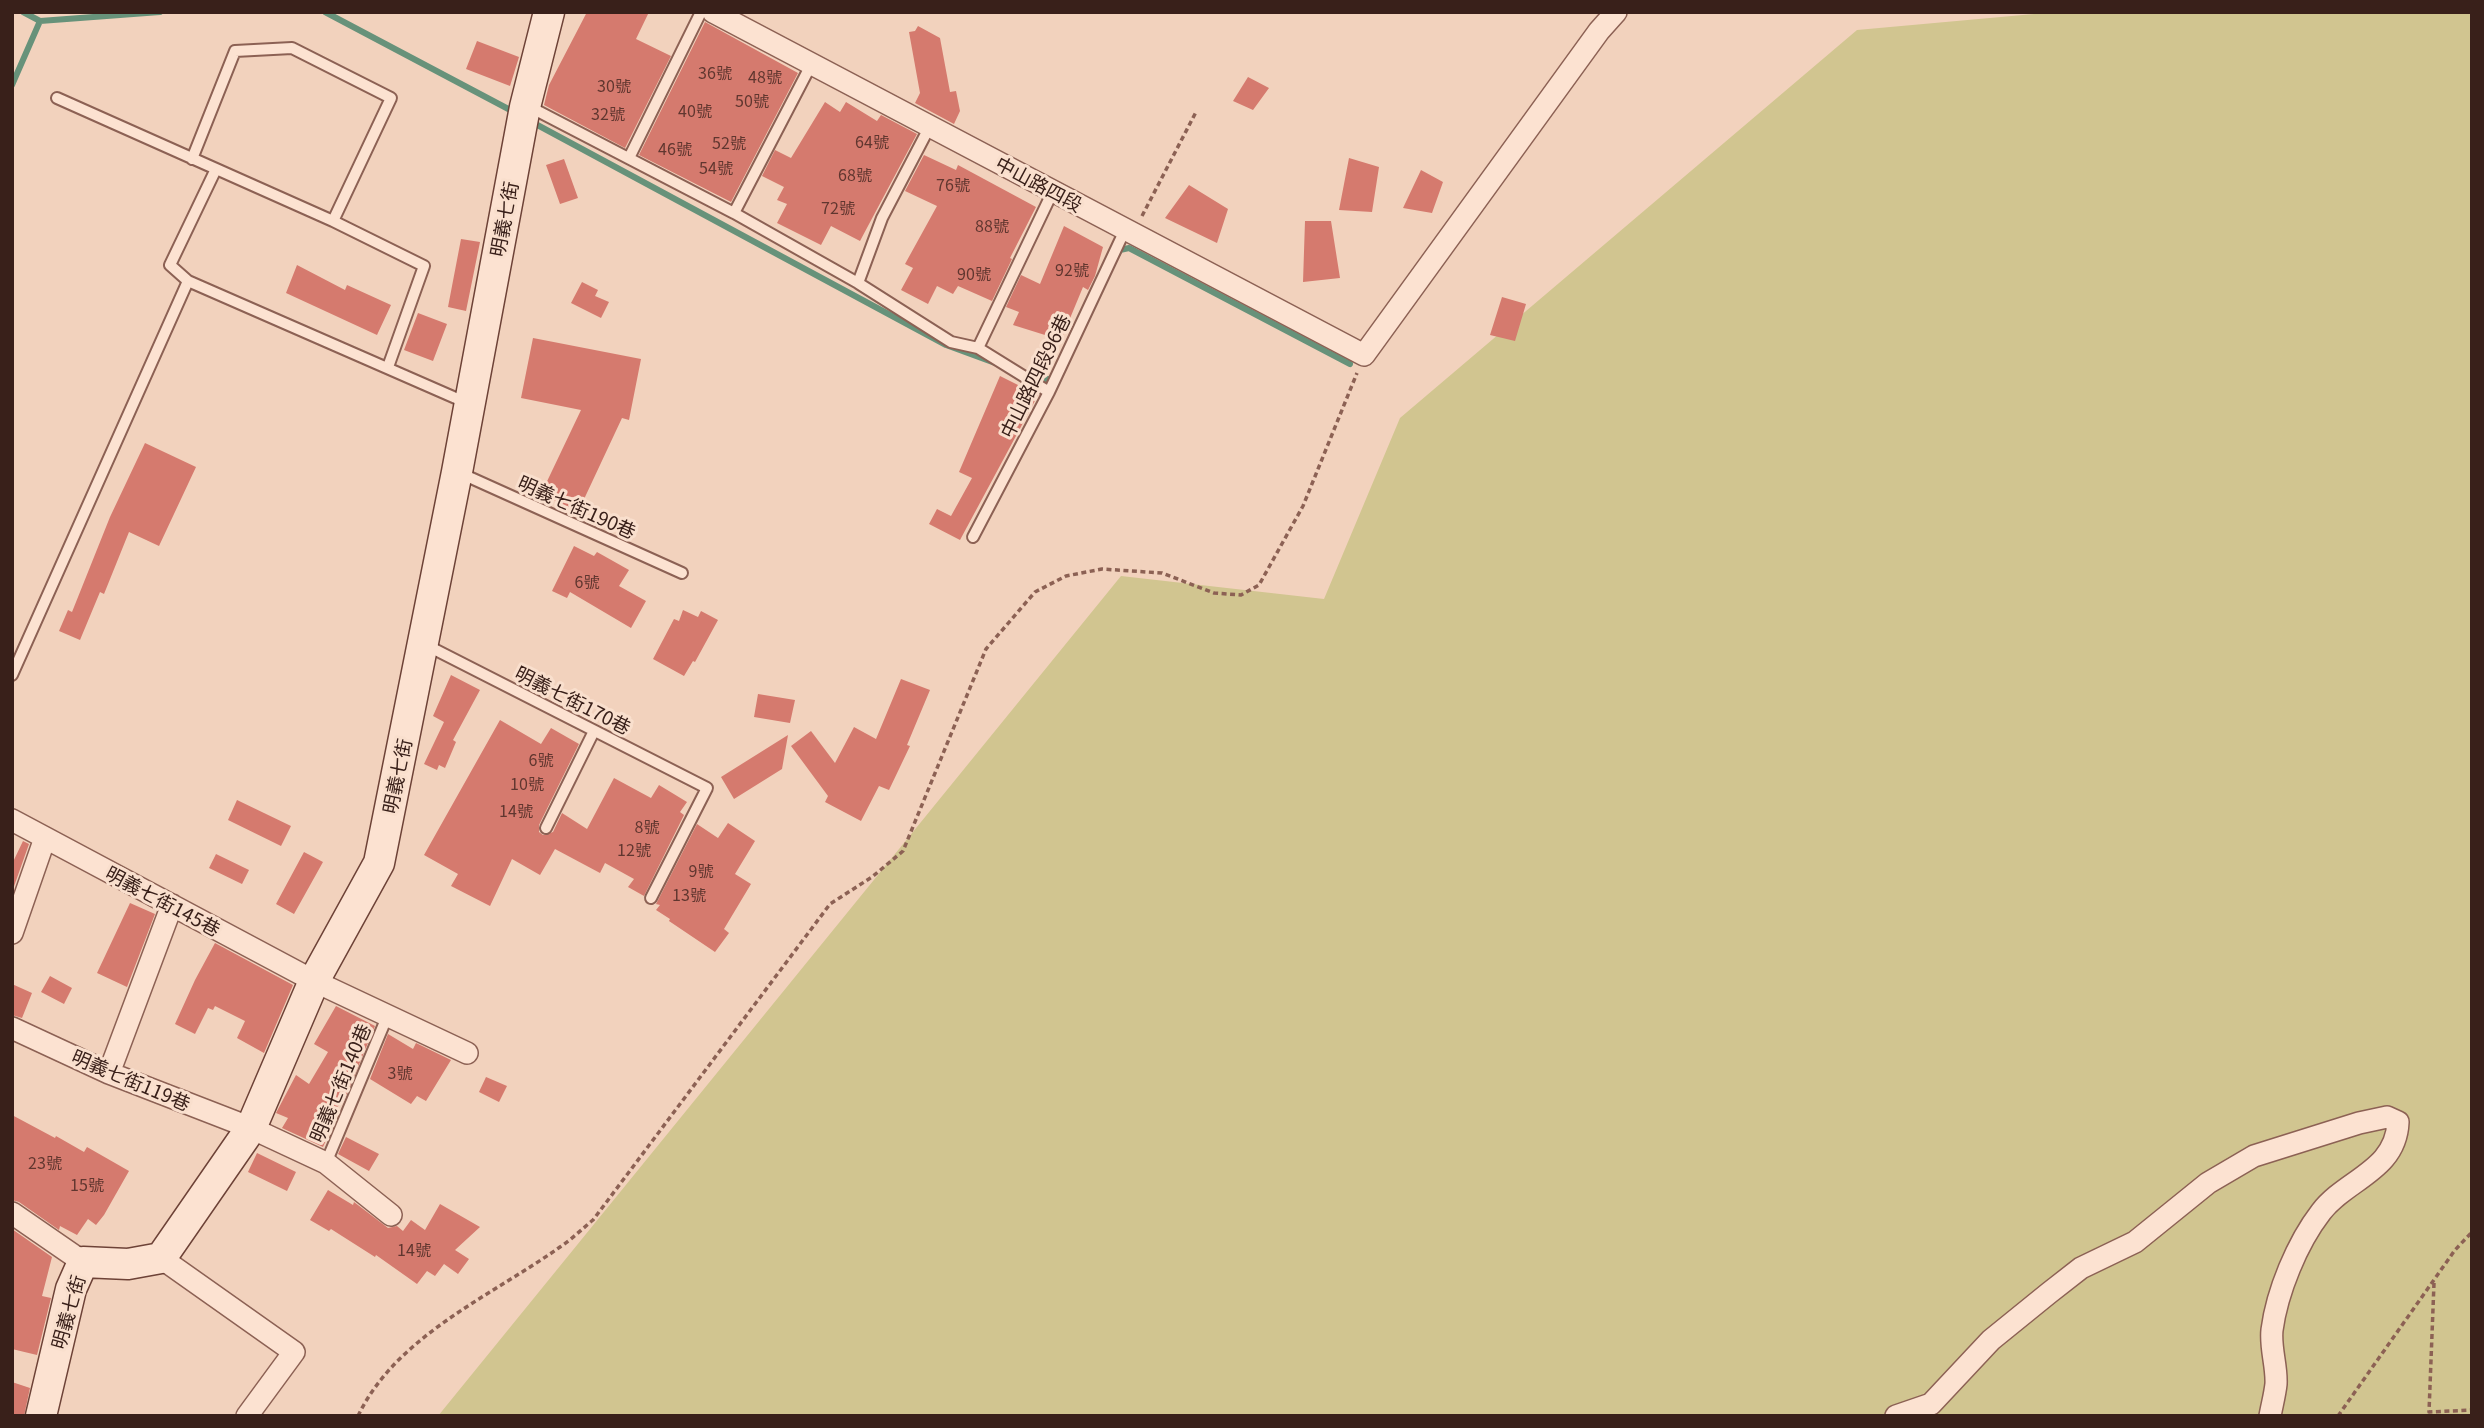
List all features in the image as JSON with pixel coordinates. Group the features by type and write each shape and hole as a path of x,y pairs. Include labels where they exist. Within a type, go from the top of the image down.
{"street":[{"name":"明義七街","path":"41,1416 71,1289 83,1262 128,1264 161,1258 251,1128 314,981 379,863 424,644 524,113 550,12"},
{"name":"中山路四段","path":"713,12 1364,355"},
{"path":"1364,355 1591,42 1616,12"},
{"name":"明義七街145巷","path":"12,820 314,981 467,1053"},
{"path":"12,933 46,838"},
{"path":"109,1073 172,905"},
{"name":"明義七街119巷","path":"12,1028 109,1073 251,1128 326,1163 391,1215"},
{"path":"1895,1416 1931,1404 1991,1340 2049,1293 2081,1268 2136,1242 2208,1183 2254,1156 2359,1123 2387,1117 2398,1122 2393,1147 2382,1161 2322,1210 2290,1263 2272,1331 2276,1384 2270,1416"},
{"path":"12,1213 83,1262"},
{"path":"161,1258 294,1352 247,1416"}],"lane":[{"path":"629,158 701,12"},
{"path":"192,159 235,51 292,48 391,98 333,221"},
{"path":"734,213 812,64"},
{"path":"57,98 333,221 425,266 388,367"},
{"path":"524,113 629,158 734,213 858,283 951,342 978,348 1049,392"},
{"path":"858,283 882,218 930,126"},
{"path":"216,169 170,265 188,281 470,405"},
{"path":"978,348 1053,191"},
{"name":"中山路四段96巷","path":"972,537 1129,232"},
{"path":"12,675 188,281"},
{"name":"明義七街190巷","path":"457,472 682,573"},
{"name":"明義七街170巷","path":"424,644 707,788 651,898"},
{"path":"546,828 594,731"},
{"name":"明義七街140巷","path":"326,1163 387,1017"}],"path":[{"path":"1129,232 1196,112"},
{"path":"358,1416 366,1399 415,1342 561,1247 593,1220 830,904 872,877 903,851 986,649 1035,592 1066,576 1102,569 1162,573 1214,593 1241,595 1259,586 1303,506 1364,355"},
{"path":"2338,1416 2455,1251 2472,1232"},
{"path":"2434,1280 2428,1412 2472,1410"}],"shaded area":[{"path":"2056,12 2472,12 2472,1416 438,1416 1121,576 1324,599 1400,418 1857,30"}],"building":[{"path":"587,12 649,12 636,39 671,56 625,148 544,105 549,85"},
{"path":"705,22 798,73 731,202 639,155"},
{"path":"918,26 940,38 950,92 956,91 960,111 954,124 915,103 920,93 909,32 915,31"},
{"path":"477,41 519,57 510,86 466,69"},
{"path":"1248,77 1269,88 1253,110 1233,101"},
{"path":"825,102 840,112 846,102 877,121 881,115 917,134 860,241 831,226 821,245 777,223 787,204 777,200 784,187 762,176 775,150 791,158"},
{"path":"924,155 956,170 958,165 1036,207 992,301 958,286 953,294 937,286 928,304 901,290 913,268 905,264 937,206 905,191"},
{"path":"1349,158 1379,167 1372,212 1339,210"},
{"path":"564,159 578,198 560,204 546,165"},
{"path":"1421,170 1443,182 1432,213 1403,208"},
{"path":"1189,185 1228,209 1217,243 1165,218"},
{"path":"1305,221 1331,221 1340,278 1303,282"},
{"path":"1064,226 1103,247 1095,276 1088,290 1083,287 1061,340 1013,325 1019,312 1006,307 1021,275 1040,284"},
{"path":"461,239 480,242 466,311 448,307"},
{"path":"297,265 345,290 347,285 391,305 377,335 286,293"},
{"path":"582,282 598,290 595,296 609,302 601,318 571,303"},
{"path":"1502,297 1526,304 1515,341 1490,335"},
{"path":"418,313 447,324 433,361 404,350"},
{"path":"533,338 641,359 629,420 622,418 578,512 541,494 581,410 521,398"},
{"path":"1000,376 1038,395 960,540 929,524 937,509 951,516 972,478 959,472"},
{"path":"145,443 196,467 159,546 129,532 104,594 100,592 80,640 59,631 68,610 72,612 110,517"},
{"path":"574,546 594,556 597,552 629,570 619,586 646,601 631,628 570,592 567,598 552,591"},
{"path":"683,610 698,617 701,611 718,620 695,662 693,661 684,676 653,659 674,619 679,621"},
{"path":"451,675 480,690 453,740 456,742 445,768 439,765 437,770 424,764 444,722 433,716"},
{"path":"901,679 930,690 907,745 910,746 889,790 879,786 861,821 825,802 828,796 791,746 811,731 835,763 854,727 876,739"},
{"path":"758,694 795,700 790,723 754,717"},
{"path":"500,720 541,744 551,728 579,744 539,825 539,832 543,835 553,832 562,813 587,829 614,778 651,798 659,785 687,802 680,812 684,815 644,896 628,887 634,879 605,863 600,873 555,849 540,875 512,859 490,906 451,886 458,874 424,855"},
{"path":"788,735 782,769 734,799 721,777"},
{"path":"237,800 291,826 281,846 228,820"},
{"path":"728,823 755,841 735,874 751,884 724,929 729,933 715,952 669,921 670,919 656,910 660,905 656,904 697,824 718,838"},
{"path":"23,841 29,844 12,892 12,864"},
{"path":"304,852 323,862 294,914 276,904"},
{"path":"216,854 249,870 242,884 209,868"},
{"path":"130,903 155,914 127,987 97,973"},
{"path":"215,943 293,985 264,1053 237,1038 245,1021 215,1006 213,1010 208,1008 195,1034 175,1024"},
{"path":"50,976 72,988 64,1004 41,992"},
{"path":"12,984 32,993 22,1018 12,1015"},
{"path":"336,1006 375,1026 343,1103 329,1112 337,1116 323,1147 282,1128 288,1118 276,1113 296,1075 309,1084 328,1052 314,1044"},
{"path":"388,1034 413,1049 416,1043 451,1060 426,1101 417,1096 411,1104 370,1079"},
{"path":"486,1077 507,1086 499,1102 479,1092"},
{"path":"12,1115 84,1152 87,1147 129,1171 96,1225 88,1219 77,1235 60,1226 59,1230 12,1200"},
{"path":"346,1137 379,1154 369,1171 338,1154"},
{"path":"257,1153 296,1172 287,1191 248,1172"},
{"path":"328,1190 353,1205 354,1202 388,1228 397,1226 403,1231 411,1220 425,1230 440,1204 480,1227 455,1250 469,1259 458,1274 444,1264 435,1276 427,1271 417,1284 376,1255 375,1257 331,1229 329,1231 310,1220"},
{"path":"12,1229 52,1257 42,1296 51,1298 37,1355 12,1349"},
{"path":"12,1382 30,1388 24,1416 12,1416"}],"waterway":[{"path":"23,12 40,21 160,12"},
{"path":"325,12 514,112"},
{"path":"12,85 40,21"},
{"path":"530,121 946,345 995,363"},
{"path":"1118,254 1120,250 1129,248 1350,364"},
{"path":"1034,378 1041,381 1057,377"}]}
